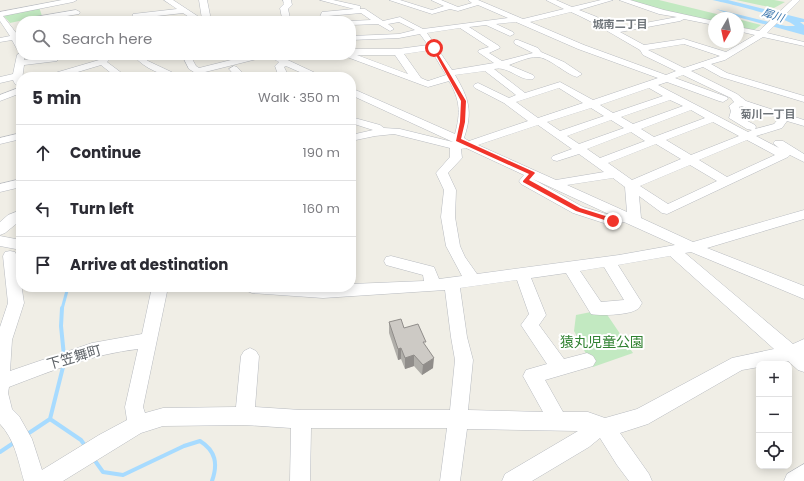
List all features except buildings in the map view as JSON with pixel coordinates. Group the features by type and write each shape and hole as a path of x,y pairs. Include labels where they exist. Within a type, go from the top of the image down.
{"street":[{"path":"0,15 73,0"},
{"path":"75,16 80,0"},
{"path":"168,0 192,16"},
{"path":"203,0 206,16"},
{"path":"286,16 284,8 288,5 287,0"},
{"path":"324,0 347,3 359,8 382,22 399,36"},
{"path":"435,0 458,9 476,1 581,47 665,78 804,123"},
{"path":"550,0 574,10 613,31 643,48 646,53 734,96 739,103"},
{"path":"356,39 399,36 462,26 519,21 574,10 609,0"},
{"path":"623,0 643,7 708,22"},
{"path":"786,0 804,5"},
{"path":"397,2 432,12 451,6"},
{"path":"471,146 478,141 650,85 727,55 761,34 795,2"},
{"path":"136,16 183,11"},
{"path":"324,16 325,14 362,11"},
{"path":"48,16 76,12"},
{"path":"0,15 16,33"},
{"path":"613,31 688,18"},
{"path":"356,23 382,22 400,19 423,32 450,75 464,101 463,122 456,143 456,158 442,173 450,190 449,229 459,259 472,280"},
{"path":"487,23 510,34"},
{"path":"462,26 496,48 482,52 502,65 530,77"},
{"path":"744,30 804,44"},
{"path":"0,40 16,36"},
{"path":"643,48 684,41 727,55"},
{"path":"518,42 577,74"},
{"path":"356,52 398,52 433,48"},
{"path":"398,52 416,78"},
{"path":"356,57 400,74 416,78 428,84 450,75 502,65 538,54"},
{"path":"20,72 21,60"},
{"path":"68,72 104,60"},
{"path":"142,60 145,63 166,72"},
{"path":"188,60 194,72 245,60"},
{"path":"278,60 286,62 308,72"},
{"path":"102,62 115,72"},
{"path":"214,72 231,62"},
{"path":"231,62 238,72"},
{"path":"281,72 278,66 286,62"},
{"path":"704,64 724,75 804,99"},
{"path":"487,68 522,96"},
{"path":"0,80 16,80"},
{"path":"508,101 560,85 632,128 692,160 727,182"},
{"path":"650,85 804,166"},
{"path":"478,86 508,101 667,210 784,155"},
{"path":"0,98 16,92"},
{"path":"356,94 456,143"},
{"path":"559,135 671,96"},
{"path":"739,103 734,106 736,112 734,118 759,131 804,159"},
{"path":"557,158 691,106"},
{"path":"631,185 759,131 778,126 785,117"},
{"path":"598,163 713,118"},
{"path":"356,121 376,127 381,131"},
{"path":"356,137 381,131 400,132 471,146 692,247 804,293"},
{"path":"0,141 16,137"},
{"path":"532,173 525,181 578,210 613,221 631,219"},
{"path":"554,184 577,179 616,174"},
{"path":"0,188 16,184"},
{"path":"631,185 631,219"},
{"path":"356,290 433,286 610,262 692,247 804,214"},
{"path":"0,230 16,216"},
{"path":"0,241 16,250"},
{"path":"673,251 800,354"},
{"path":"391,261 430,271 433,286"},
{"path":"570,267 597,309 630,306 634,303 612,269 610,262"},
{"path":"522,274 538,315 529,326 560,368"},
{"path":"450,481 452,450 458,420 464,360 459,337 452,283"},
{"path":"16,292 16,303 4,340 1,390 3,413 12,422 42,480 137,425 163,417 245,416 301,419 556,422 588,421 602,427 642,481"},
{"path":"137,425 134,407 159,292"},
{"name":"下笠舞町","path":"1,390 65,357 125,343 149,340"},
{"path":"512,481 602,427 641,417 738,363 800,354"},
{"path":"245,416 250,356"},
{"path":"556,422 553,411 532,376 587,361"},
{"path":"300,481 301,419"},
{"path":"794,481 804,474"}],"green space":[{"path":"627,0 659,0 708,12 708,21 660,10"},
{"path":"736,0 774,0 785,2 774,8"},
{"path":"39,7 42,16 16,16 16,22 10,23 3,15"},
{"path":"744,21 761,25 754,30 744,28"},
{"name":"猿丸児童公園","path":"596,311 606,313 633,353 593,367 574,331 576,315"}],"water":[{"name":"犀川","path":"712,0 728,0 804,19 804,22 800,22 804,25 804,35 744,19 744,16 786,26 795,26 790,22 742,7"}],"waterway":[{"path":"62,309 67,292"},
{"path":"62,308 61,326 64,356"},
{"path":"50,419 64,363"},
{"path":"26,435 50,419"},
{"path":"50,419 81,440 86,447"},
{"path":"93,458 103,472 123,475 184,446 200,441 209,449 214,458 215,469 212,481"},
{"path":"0,452 15,442"}],"district":[{"name":"城南二丁目","path":"620,24"},
{"name":"菊川一丁目","path":"768,114"}],"route":[{"path":"434,48 464,101 463,122 458,140 532,173 525,181 578,210 613,221"}]}
